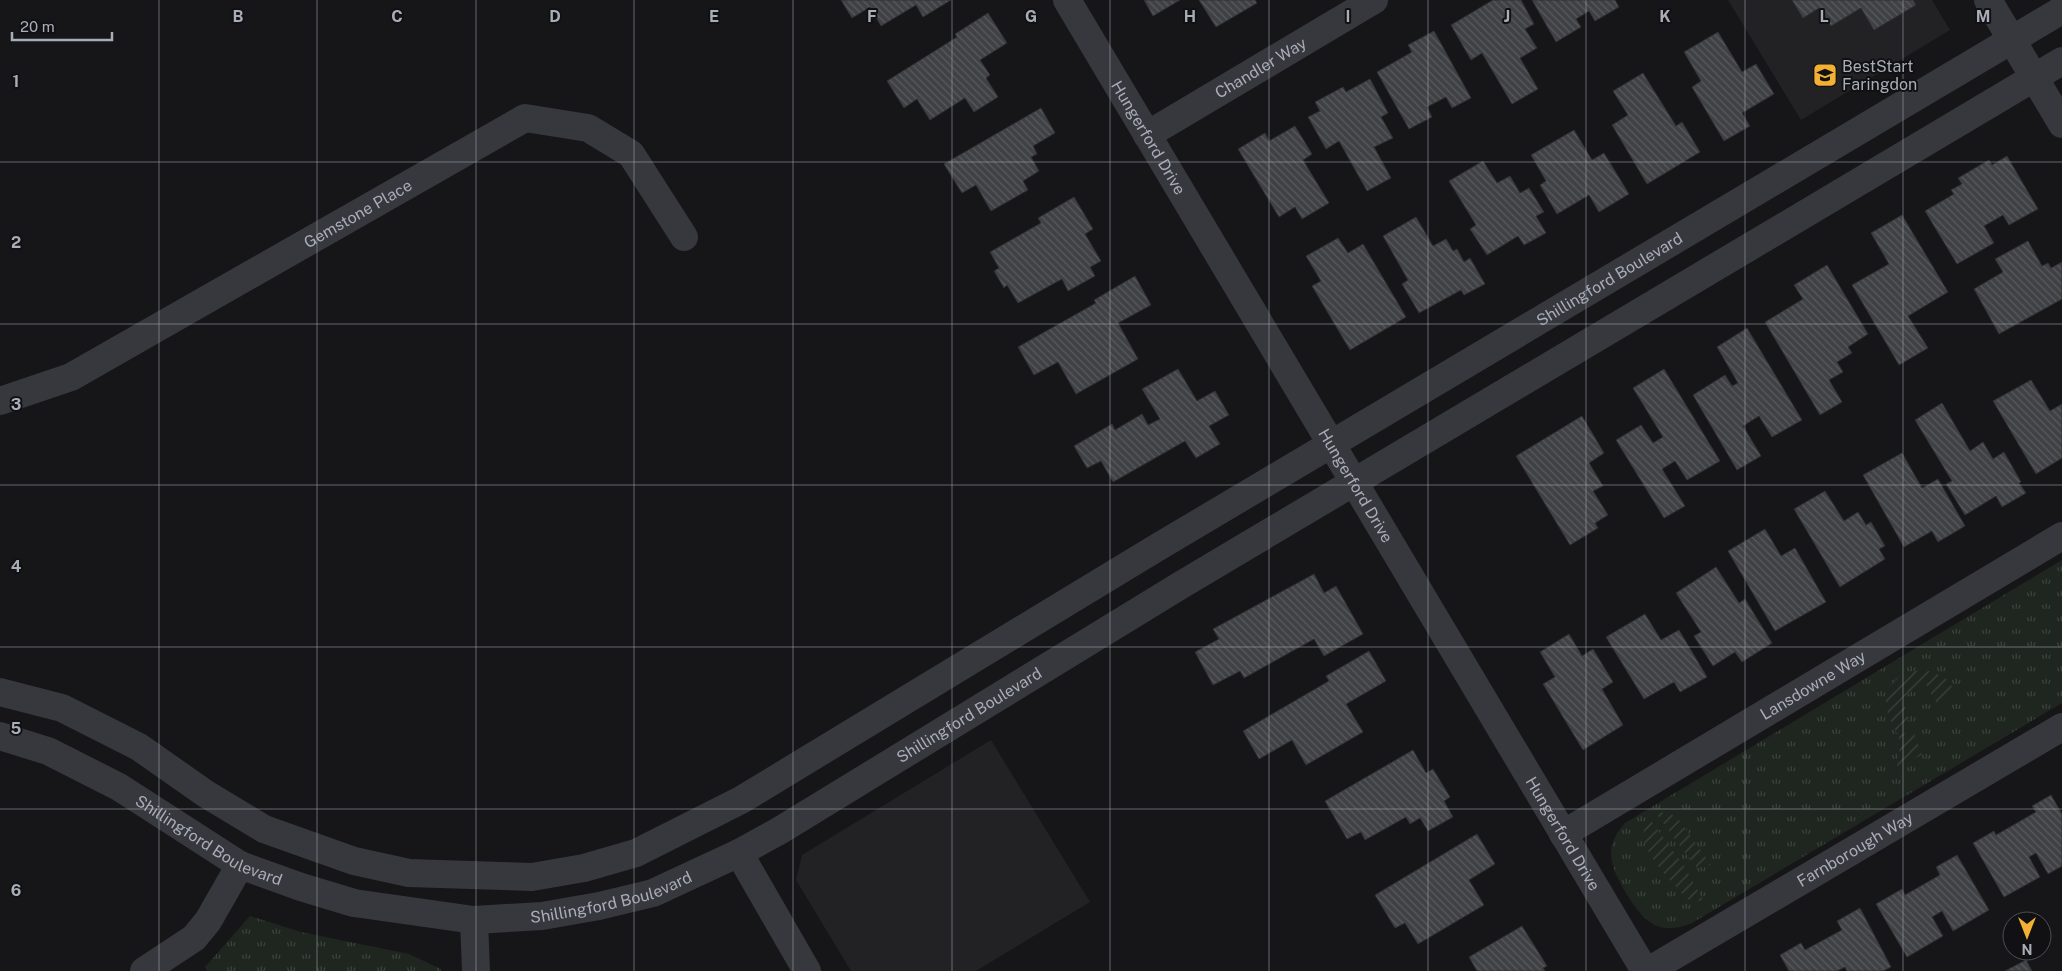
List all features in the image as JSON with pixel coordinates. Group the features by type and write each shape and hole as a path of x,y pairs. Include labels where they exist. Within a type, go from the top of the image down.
{"street":[{"name":"Hungerford Drive","path":"1067,0 1353,483 1646,971"},
{"name":"Chandler Way","path":"1147,135 1374,0"},
{"path":"1988,0 2062,124"},
{"name":"Shillingford Boulevard","path":"0,692 62,708 139,747 206,794 264,829 354,862 409,873 532,877 584,868 636,853 741,800 1158,547 1331,446 2062,10"},
{"name":"Shillingford Boulevard","path":"0,736 48,751 119,787 240,865 301,888 354,904 474,920 542,916 599,906 653,893 739,853 795,821 1181,585 2062,60"},
{"name":"Gemstone Place","path":"0,402 71,377 525,118 588,128 631,154 684,236"},
{"name":"Lansdowne Way","path":"1563,834 2062,536"},
{"path":"1158,547 1181,585"},
{"name":"Farnborough Way","path":"1646,971 2062,727"},
{"path":"739,853 807,971"},
{"path":"144,971 194,938 208,921 240,865"},
{"path":"474,920 476,971"}],"shaded area":[{"name":"BestStart Faringdon","path":"1728,0 1932,0 1950,30 1801,120"},
{"path":"991,740 1090,902 976,971 851,971 796,880 802,855"}],"green space":[{"path":"2062,560 2062,703 1692,923 1680,927 1661,927 1645,918 1632,903 1616,875 1611,858 1613,841 1625,823"},
{"path":"1924,670 1946,679 1952,688 1951,693 1937,704 1925,683 1902,698 1909,720 1899,726 1903,734 1913,731 1922,755 1897,767 1900,747 1899,738 1888,715 1885,694 1901,676 1906,673"},
{"path":"1669,812 1680,821 1711,865 1698,868 1694,865 1656,813"},
{"path":"1649,818 1684,866 1703,900 1694,902 1689,900 1651,856 1643,838 1644,829"},
{"path":"250,916 301,932 409,954 441,969 441,971 207,971 205,967"}],"building":[{"path":"841,0 951,0 923,17 916,5 881,26 870,7 852,18"},
{"path":"1144,0 1180,0 1153,16"},
{"path":"1199,0 1255,0 1257,3 1216,27"},
{"path":"1493,0 1521,0 1534,24 1525,29 1537,48 1520,58 1538,89 1512,104 1482,53 1471,60 1451,25"},
{"path":"1532,0 1615,0 1619,7 1595,21 1589,11 1576,19 1581,27 1556,42"},
{"path":"1792,0 1913,0 1916,5 1874,30 1861,8 1831,26 1819,8 1803,18"},
{"path":"988,13 1007,43 980,60 990,75 986,78 998,97 974,112 965,98 930,120 917,99 904,108 887,81 957,37 955,34"},
{"path":"1434,31 1471,98 1452,108 1446,97 1427,107 1432,117 1409,129 1377,72 1412,52 1408,45"},
{"path":"1718,32 1742,72 1756,64 1774,94 1742,113 1750,126 1724,141 1692,87 1701,81 1684,52"},
{"path":"1643,73 1676,126 1682,122 1700,152 1647,184 1612,125 1628,115 1613,91"},
{"path":"1370,79 1388,113 1381,117 1393,138 1374,147 1391,178 1367,191 1339,141 1326,149 1308,117 1320,111 1315,102 1343,87 1346,92"},
{"path":"1041,108 1055,133 1033,146 1037,154 1031,157 1039,171 1023,181 1028,190 991,211 976,185 962,193 944,164"},
{"path":"1295,126 1312,154 1303,160 1329,203 1302,219 1295,207 1279,217 1238,149 1265,133 1269,141"},
{"path":"1574,130 1592,160 1604,153 1629,194 1599,212 1589,195 1557,214 1540,185 1546,181 1531,155"},
{"path":"2007,156 2038,209 2009,225 2003,215 1984,226 1994,243 1957,264 1925,211 1954,194 1951,190 1962,184 1958,178 1989,160 1992,165"},
{"path":"1483,161 1497,183 1510,176 1520,193 1529,188 1544,212 1536,216 1546,233 1524,245 1518,236 1487,255 1470,229 1476,225 1449,181"},
{"path":"1074,197 1093,229 1085,234 1101,261 1090,267 1095,276 1068,291 1062,279 1018,303 1007,285 1004,288 994,271 999,268 990,252 1041,223 1038,218"},
{"path":"1902,215 1948,292 1908,316 1928,348 1899,365 1852,285 1889,264 1871,233"},
{"path":"1416,217 1433,246 1446,239 1453,251 1457,249 1464,262 1470,258 1485,284 1464,295 1461,290 1419,313 1402,284 1408,280 1383,236"},
{"path":"1338,238 1348,253 1363,244 1406,317 1350,350 1312,286 1321,281 1306,256"},
{"path":"2028,241 2042,266 2048,263 2051,268 2062,262 2062,299 1999,334 1974,289 2003,272 1995,259"},
{"path":"1827,265 1868,334 1848,347 1852,353 1837,362 1843,372 1829,380 1842,402 1820,415 1765,322 1803,299 1794,285"},
{"path":"1135,276 1151,305 1118,323 1138,359 1076,394 1058,362 1034,375 1018,347 1096,303 1094,300"},
{"path":"1747,328 1802,420 1772,437 1759,416 1743,426 1761,456 1737,470 1693,395 1725,375 1732,386 1738,383 1717,347"},
{"path":"1178,369 1197,401 1215,391 1229,415 1209,426 1220,444 1196,458 1185,441 1113,482 1101,461 1087,468 1074,446 1112,424 1115,430 1142,414 1148,425 1160,419 1142,389"},
{"path":"1664,369 1720,461 1687,480 1675,461 1662,469 1685,506 1664,518 1616,440 1641,425 1653,443 1663,437 1633,388"},
{"path":"2031,380 2050,411 2062,404 2062,458 2036,474 1993,401"},
{"path":"1942,403 1970,451 1983,442 1993,459 2004,452 2026,493 2002,507 1996,496 1965,515 1946,484 1952,481 1915,420"},
{"path":"1582,416 1604,453 1589,463 1603,486 1593,491 1608,515 1595,523 1598,528 1570,545 1516,456"},
{"path":"1902,453 1922,488 1938,479 1965,526 1938,542 1932,531 1904,547 1863,475"},
{"path":"1825,491 1844,521 1858,512 1866,525 1871,522 1885,546 1879,549 1885,559 1840,587 1794,509"},
{"path":"1765,529 1781,556 1795,548 1826,602 1775,631 1728,551"},
{"path":"1716,567 1739,603 1745,599 1772,643 1742,662 1735,652 1713,666 1694,636 1701,632 1676,593"},
{"path":"1314,574 1324,593 1336,586 1363,634 1324,656 1314,639 1244,678 1240,671 1213,685 1195,652 1219,639 1213,629"},
{"path":"1645,614 1661,640 1679,630 1707,677 1680,692 1674,682 1644,699 1606,637"},
{"path":"1569,634 1582,656 1593,649 1613,682 1602,689 1623,725 1583,750 1543,684 1555,677 1540,652"},
{"path":"1369,651 1386,681 1346,704 1363,732 1306,765 1292,740 1259,759 1243,731 1329,681 1326,676"},
{"path":"1413,750 1426,773 1433,769 1450,797 1444,801 1453,817 1428,831 1420,818 1410,824 1406,817 1365,840 1361,832 1347,839 1325,801"},
{"path":"2051,795 2062,814 2062,866 2048,874 2036,853 2029,857 2040,877 2004,897 1973,843 1994,831 1996,835 2036,812 2032,806"},
{"path":"1477,834 1495,864 1469,880 1484,905 1418,944 1405,923 1395,928 1375,895"},
{"path":"1957,855 1989,910 1953,931 1942,911 1932,917 1943,936 1907,957 1876,904 1902,889 1905,895 1940,875 1936,867"},
{"path":"1860,908 1891,967 1883,971 1847,971 1845,967 1837,971 1789,971 1780,955 1801,943 1805,950 1842,930 1837,921"},
{"path":"1522,926 1547,966 1543,968 1545,971 1477,971 1469,957"},
{"path":"2027,961 2032,971 2005,971"}],"place":[{"name":"BestStart Faringdon","path":"1825,75"}]}
